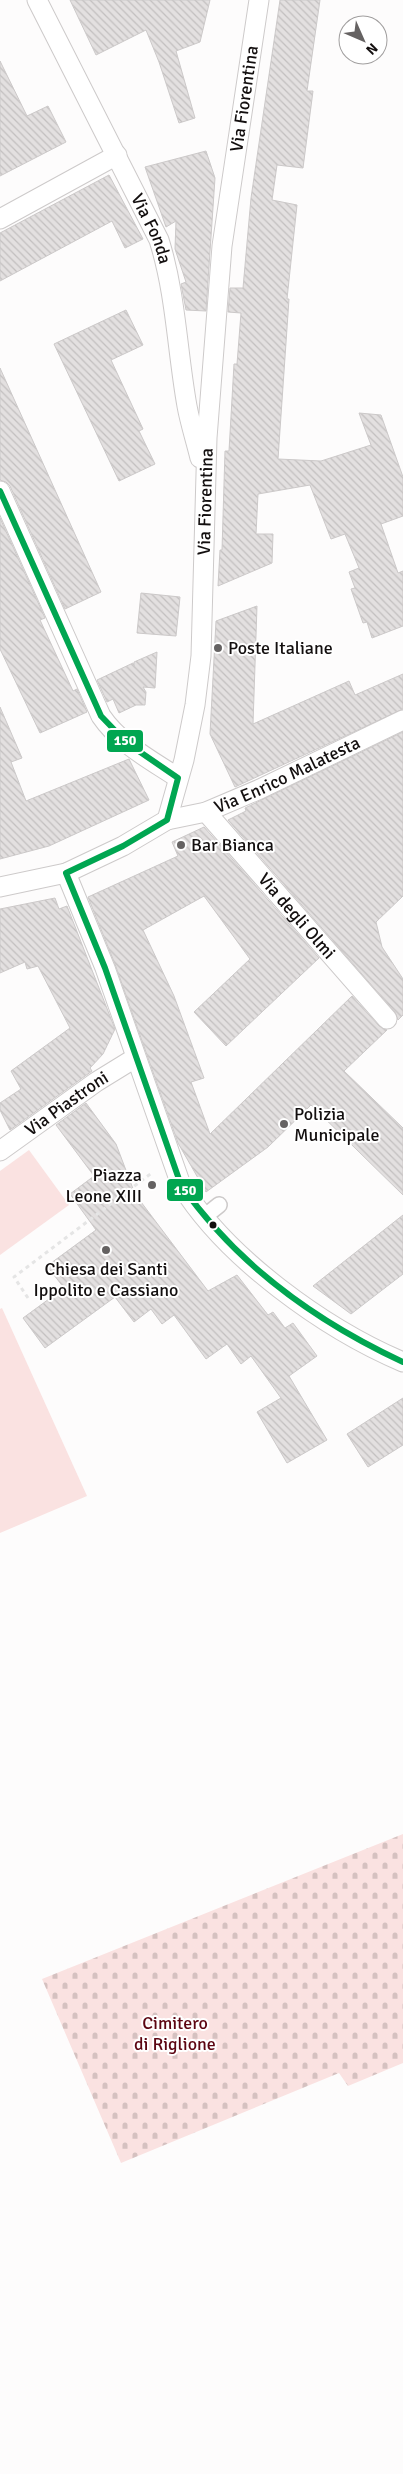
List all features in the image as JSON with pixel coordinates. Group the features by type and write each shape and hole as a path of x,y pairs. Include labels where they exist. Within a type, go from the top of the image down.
{"street":[{"name":"Via Fonda","path":"37,0 154,227 164,254 176,317 187,404 205,478"},
{"name":"Via Fiorentina","path":"167,820 196,705 201,656 205,478 222,246 259,0"},
{"path":"0,219 117,154"},
{"path":"0,491 101,716 124,742 178,778"},
{"name":"Via Enrico Malatesta","path":"167,820 206,812 260,789 403,720"},
{"name":"Via degli Olmi","path":"206,812 387,1019"},
{"path":"0,888 66,873 122,846 167,820"},
{"path":"66,873 105,968 181,1185 192,1202 212,1211 261,1274 352,1337 403,1362"},
{"name":"Via Piastroni","path":"0,1151 96,1082 135,1058"}],"path":[{"path":"28,1298 14,1277 172,1158"}],"green space":[{"path":"29,1150 69,1205 0,1255 0,1171"},
{"path":"2,1308 87,1496 0,1533 0,1309"},
{"name":"Cimitero di Riglione","path":"403,1834 403,2063 348,2086 339,2073 121,2163 42,1979"}],"building":[{"path":"70,0 210,0 200,42 176,51 195,118 179,123 159,62 146,30 96,55"},
{"path":"280,0 320,0 307,91 313,91 303,168 277,165 272,200 297,205 287,299 289,299 278,459 321,461 371,445 359,413 381,415 403,477 403,516 381,524 398,573 403,571 403,626 372,638 367,622 363,623 351,589 355,588 349,572 359,568 345,534 331,539 310,485 258,494 256,534 273,534 272,563 218,586 220,550 222,550 225,451 229,451 234,364 237,364 241,313 228,312 230,288 243,288 251,198"},
{"path":"0,61 27,116 48,106 66,142 0,176"},
{"path":"206,151 215,178 206,311 186,310 181,284 186,282 175,249 176,221 166,227 145,167"},
{"path":"109,175 143,239 125,248 112,221 0,281 0,233"},
{"path":"126,310 143,345 111,360 143,429 139,431 155,464 119,481 54,344"},
{"path":"0,368 101,592 65,609 10,486 0,480"},
{"path":"0,518 45,618 40,620 73,691 77,689 87,712 40,733 0,649"},
{"path":"141,593 180,597 176,636 137,633"},
{"path":"257,606 253,724 349,681 355,695 403,674 403,709 235,787 210,734 216,621"},
{"path":"157,652 155,688 143,687 146,692 145,705 136,705 119,713 113,699 107,702 97,680 133,663 134,666 134,662"},
{"path":"0,707 22,758 11,762 26,801 129,759 149,800 49,846 0,859"},
{"path":"403,732 403,896 376,922 382,947 403,979 403,1015 398,1020 395,1012 228,820 246,811 245,808"},
{"path":"204,827 319,958 226,1046 194,1012 250,959 204,896 143,930 174,996 204,1078 191,1082 210,1134 352,996 379,1026 387,1030 344,1071 403,1128 403,1195 311,1105 268,1147 206,1192 178,1143 115,964 88,897 178,856 172,842"},
{"path":"55,898 59,909 67,906 115,1029 103,1054 90,1068 92,1071 10,1130 0,1110 0,1103 21,1089 11,1071 70,1028 38,966 27,969 25,962 0,973 0,909"},
{"path":"86,1103 116,1144 135,1194 208,1291 237,1275 268,1315 273,1312 285,1328 293,1323 317,1356 289,1376 327,1440 287,1463 257,1412 281,1398 251,1356 241,1364 227,1344 206,1359 174,1315 162,1324 151,1309 134,1322 115,1297 45,1348 23,1318 64,1288 47,1266 96,1230 70,1194 94,1176 56,1125"},
{"path":"403,1215 403,1274 351,1314 313,1286"},
{"path":"403,1398 403,1445 368,1467 347,1434"}],"transit line":[{"name":"150","path":"0,491 101,716 127,743 178,778 167,820 123,846 66,873 105,968 181,1185 227,1241 280,1288 339,1328 403,1362"}],"place":[{"name":"Poste Italiane","path":"218,648"},
{"name":"Bar Bianca","path":"181,845"},
{"name":"Polizia Municipale","path":"284,1124"},
{"name":"Piazza Leone XIII","path":"152,1185"},
{"name":"Chiesa dei Santi Ippolito e Cassiano","path":"106,1250"}]}
